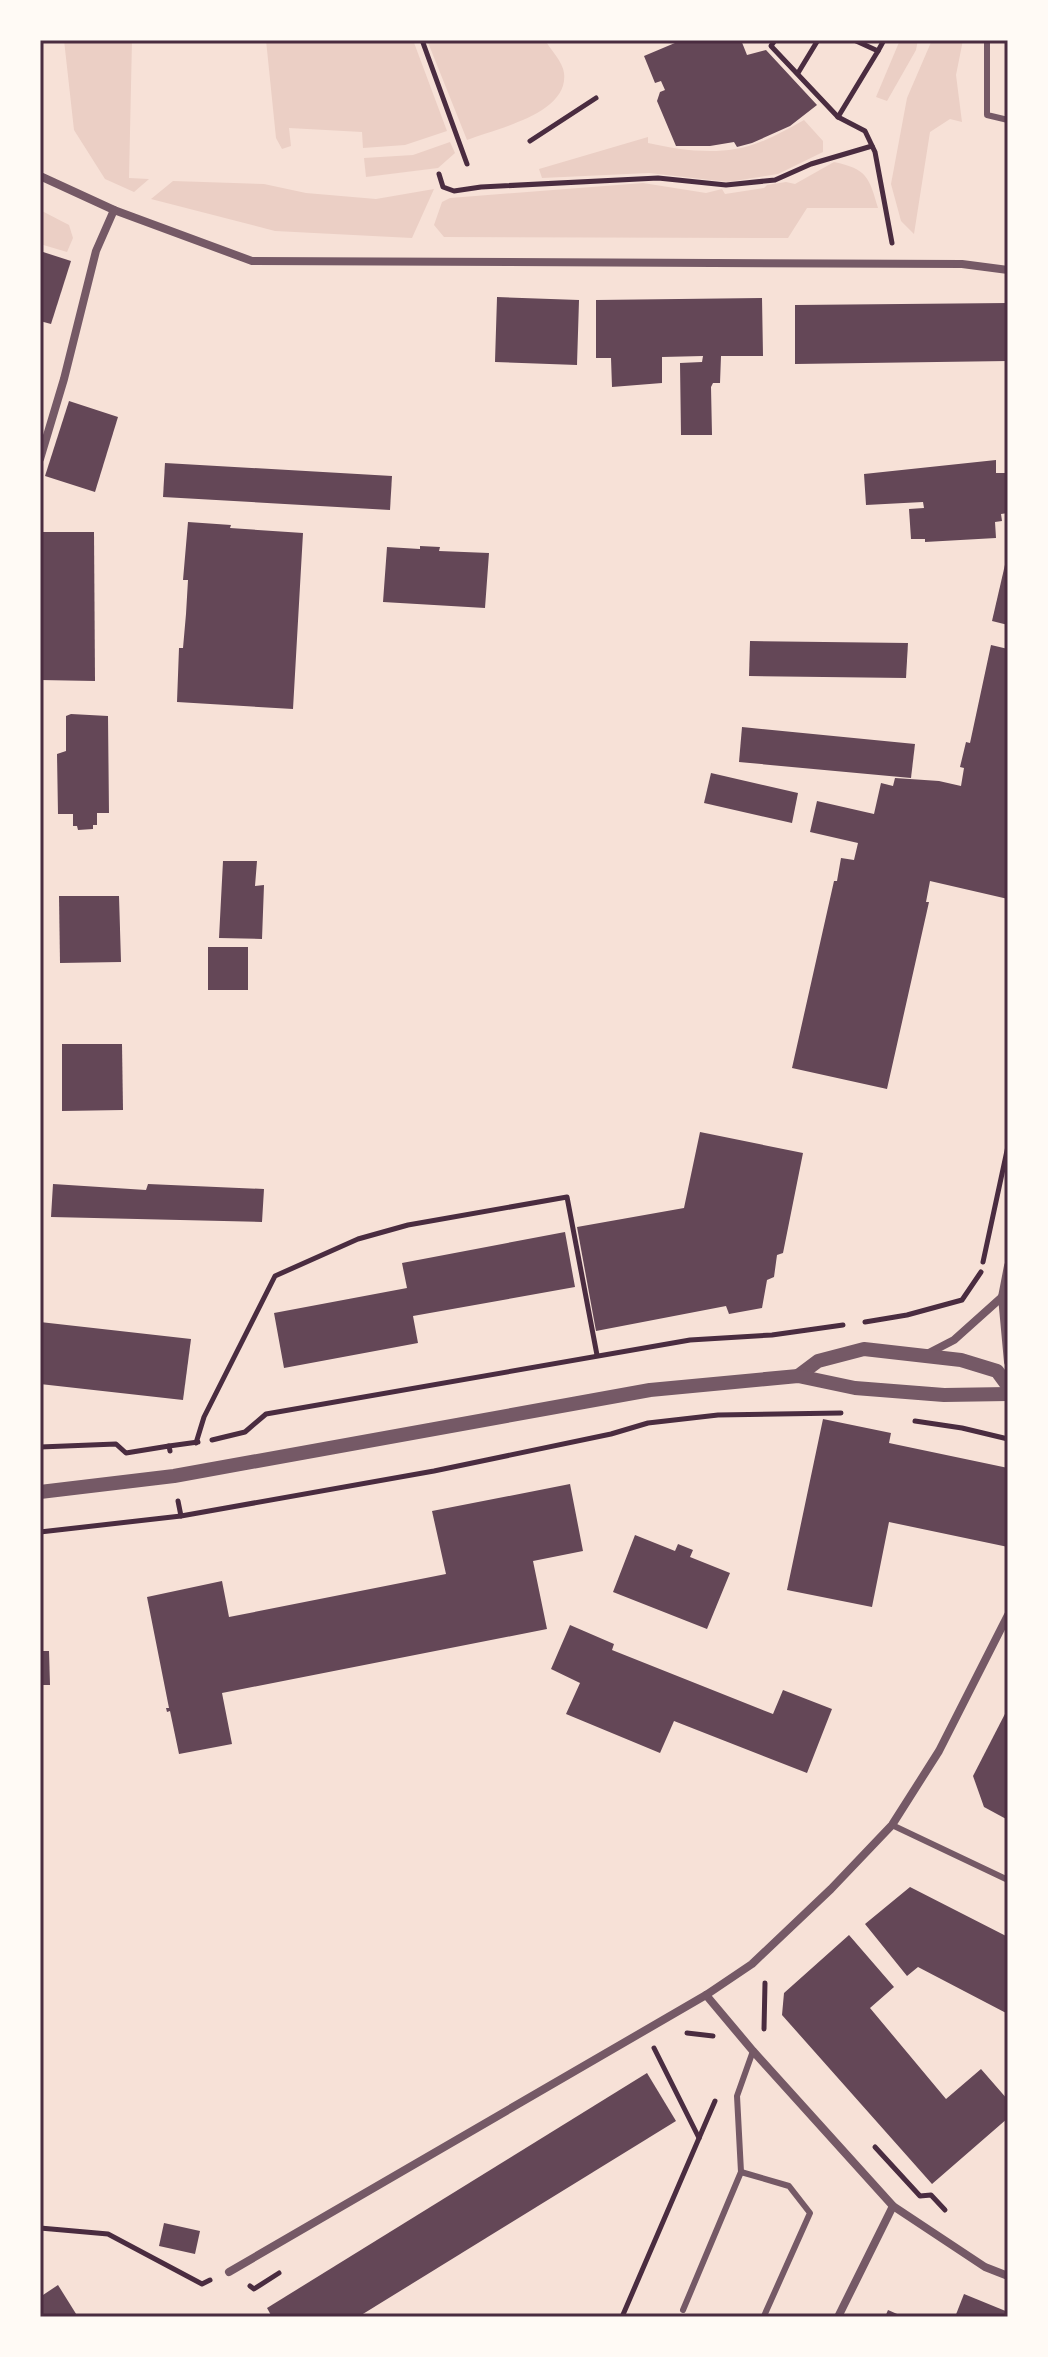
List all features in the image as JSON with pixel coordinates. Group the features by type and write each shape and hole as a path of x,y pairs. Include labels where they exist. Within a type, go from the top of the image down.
{"street":[{"path":"40,176 114,210 252,261 962,264 1008,270"},
{"path":"40,459 96,251 114,210"},
{"path":"1008,1266 1002,1297 1008,1362"},
{"path":"924,1355 954,1340 1002,1297"},
{"path":"798,1376 818,1361 864,1349 961,1360 997,1371 1008,1386"},
{"path":"40,1492 174,1476 650,1390 798,1376 855,1388 944,1395 1008,1394"},
{"path":"229,2272 706,1995 752,1964 831,1889 892,1825 939,1751 1008,1615"},
{"path":"706,1995 893,2206 985,2267 1008,2276"},
{"path":"838,2317 893,2206"}],"lane":[{"path":"987,40 987,115 1008,120"},
{"path":"892,1825 1008,1880"},
{"path":"683,2310 741,2172 737,2096 753,2051"},
{"path":"741,2172 789,2186 810,2213 764,2316"}],"path":[{"path":"422,40 467,164"},
{"path":"775,40 771,46 838,117 865,131 872,146 896,264"},
{"path":"798,73 818,40"},
{"path":"854,40 878,51"},
{"path":"838,117 884,40"},
{"path":"530,141 596,98"},
{"path":"439,174 443,187 454,191 658,178 726,185 775,180 811,164 872,146"},
{"path":"196,1443 216,1394 275,1276 358,1239 408,1225 567,1197 597,1355"},
{"path":"40,1447 116,1444 126,1453 169,1446"},
{"path":"40,1532 181,1516"},
{"path":"765,1979 764,2028 774,2040"},
{"path":"676,2032 714,2036 720,2044"},
{"path":"650,2039 699,2138"},
{"path":"622,2317 718,2094"},
{"path":"868,2140 920,2196 931,2195 953,2218"},
{"path":"40,2228 108,2234 202,2284 229,2272"}],"shaded area":[{"path":"64,40 132,40 129,178 149,179 134,192 105,179 74,130"},
{"path":"266,40 413,40 447,131 405,145 363,148 362,132 289,128 291,146 282,149 276,138"},
{"path":"427,40 545,40 563,69 562,87 555,99 529,117 467,140"},
{"path":"900,40 918,40 916,50 887,101 876,97"},
{"path":"932,40 963,40 956,75 962,122 950,119 930,132 914,234 901,221 891,184 907,98"},
{"path":"804,120 823,141 823,152 778,174 728,182 649,173 542,178 539,169 648,137 648,143 691,150 744,147 771,138"},
{"path":"450,142 455,153 438,168 366,177 364,158 413,155"},
{"path":"834,162 854,168 865,176 878,208 807,208 788,238 444,237 434,225 442,202 450,198 643,183 706,193 722,189 725,194 786,182 795,184"},
{"path":"173,181 264,184 306,193 376,199 434,189 412,238 275,231 151,199"},
{"path":"40,210 69,225 73,238 67,252 40,244"}],"building":[{"path":"682,40 741,40 747,55 766,50 817,105 790,126 752,143 737,147 734,142 676,146 657,101 660,92 665,90 661,81 655,83 644,56"},
{"path":"40,251 71,261 51,324 40,321"},
{"path":"497,297 579,300 577,365 495,362"},
{"path":"762,298 763,356 721,356 720,383 713,383 711,387 712,435 681,435 680,363 702,362 703,356 662,357 662,383 612,387 611,358 596,358 596,300"},
{"path":"1008,303 1008,361 795,364 795,305"},
{"path":"69,401 118,417 95,492 45,476"},
{"path":"996,460 996,473 1008,473 1008,513 1001,514 1002,521 995,522 996,538 925,542 925,539 911,539 909,509 924,508 923,502 866,505 864,474"},
{"path":"165,463 392,476 390,510 163,497"},
{"path":"188,522 303,533 293,709 177,702 179,648 183,648 186,614 188,580 183,580"},
{"path":"40,532 94,532 95,681 40,680"},
{"path":"420,546 440,547 439,551 489,553 485,608 383,602 387,547 420,549"},
{"path":"1008,556 1008,625 992,621"},
{"path":"750,641 908,643 906,678 749,676"},
{"path":"991,645 1008,649 1008,899 930,881 926,902 929,902 887,1089 792,1068 834,881 837,881 841,858 854,860 858,843 810,832 817,801 874,814 881,783 893,786 895,778 961,786 964,768 960,767 966,742 970,743"},
{"path":"66,716 108,716 109,813 97,813 97,825 93,825 93,829 78,830 77,826 73,826 73,814 58,814 57,754 66,751"},
{"path":"742,727 915,744 911,778 739,762"},
{"path":"711,773 798,793 792,823 704,803"},
{"path":"223,861 257,861 255,886 264,885 262,939 219,938"},
{"path":"59,896 119,896 121,962 60,963"},
{"path":"208,947 248,947 248,990 208,990"},
{"path":"62,1044 122,1044 123,1110 62,1111"},
{"path":"700,1132 803,1153 783,1253 777,1255 774,1277 767,1280 762,1308 729,1314 726,1306 596,1331 577,1227 684,1208"},
{"path":"53,1184 146,1190 148,1184 264,1189 262,1222 51,1217"},
{"path":"565,1232 575,1287 413,1316 418,1343 284,1368 274,1313 407,1288 402,1263"},
{"path":"40,1322 191,1339 183,1400 40,1384"},
{"path":"823,1419 891,1433 889,1443 1008,1468 1008,1547 889,1522 872,1607 787,1590"},
{"path":"570,1484 583,1551 533,1561 547,1629 222,1693 232,1744 179,1754 170,1711 167,1712 166,1708 169,1708 147,1597 222,1581 229,1617 446,1574 432,1511"},
{"path":"635,1535 675,1551 678,1544 693,1550 690,1557 730,1573 707,1629 613,1592"},
{"path":"570,1625 614,1644 612,1650 773,1714 783,1690 832,1709 807,1773 674,1721 660,1753 566,1714 580,1683 551,1669"},
{"path":"40,1651 49,1651 50,1685 40,1685"},
{"path":"1008,1708 1008,1820 984,1807 973,1776"},
{"path":"910,1887 1008,1937 1008,2014 918,1967 907,1976 865,1924"},
{"path":"849,1935 894,1987 870,2008 946,2099 981,2069 1008,2100 1008,2118 932,2184 782,2015 784,1993"},
{"path":"647,2073 676,2121 358,2317 272,2317 267,2308"},
{"path":"164,2223 200,2231 195,2254 159,2246"},
{"path":"58,2285 78,2317 40,2317 40,2297"},
{"path":"964,2294 1008,2312 1008,2317 955,2317"},
{"path":"888,2310 904,2317 885,2317"}]}
